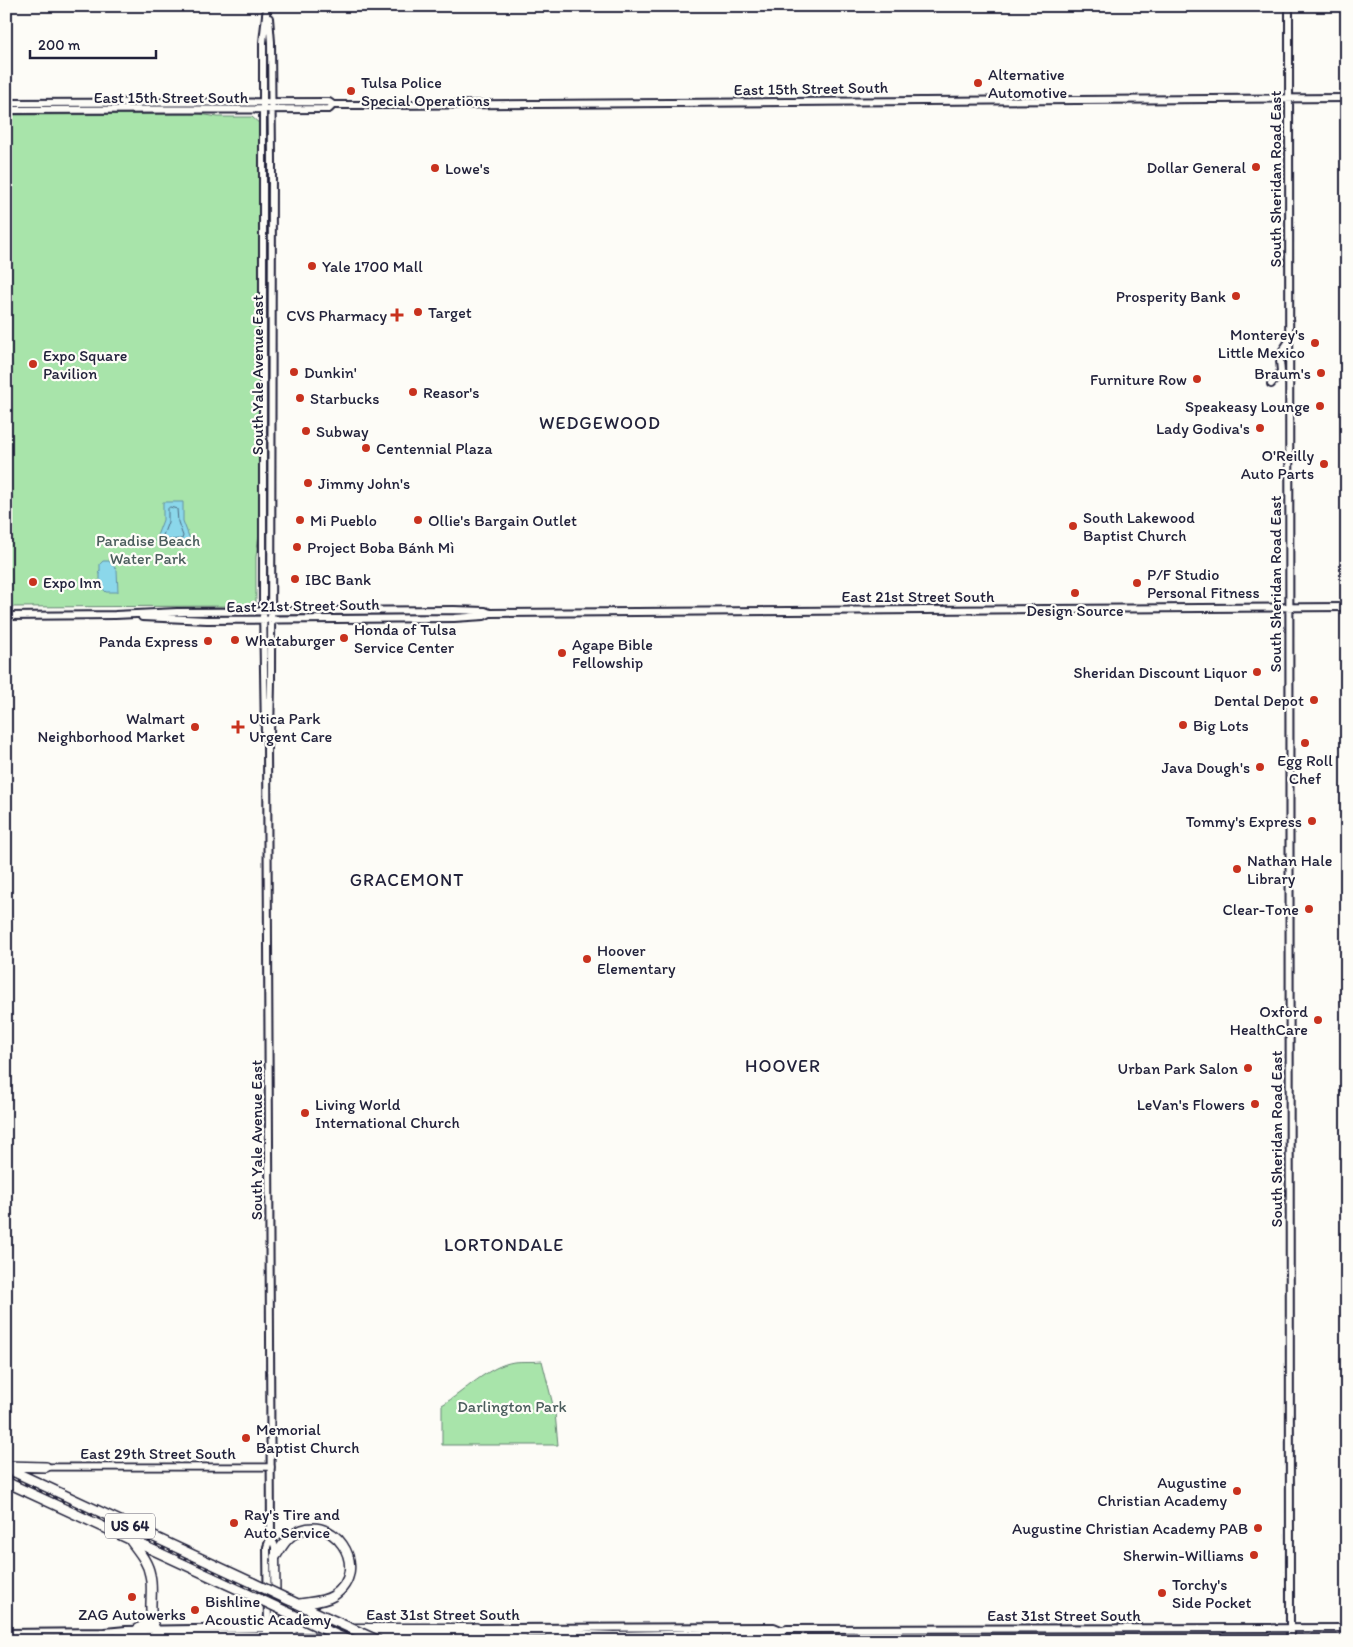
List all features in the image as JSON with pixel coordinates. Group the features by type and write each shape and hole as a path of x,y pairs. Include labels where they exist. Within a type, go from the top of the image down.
{"highway":[{"path":"6,1467 46,1467"},
{"name":"US 64","path":"6,1467 379,1641"},
{"name":"US 64","path":"6,1482 349,1641"},
{"path":"275,1557 283,1544 291,1536 308,1529 329,1532 338,1538 345,1548 350,1566 348,1577 342,1587 328,1598 300,1604"},
{"path":"130,1540 148,1567 152,1584 152,1616 157,1632"},
{"path":"137,1630 147,1623 152,1616"},
{"path":"292,1636 305,1641"}],"main road":[{"name":"South Yale Avenue East","path":"267,6 263,42 263,616 265,736 267,744 271,1536 275,1547 272,1635"},
{"name":"South Yale Avenue East","path":"267,6 271,42 272,208 271,693 270,736 267,744"},
{"name":"South Sheridan Road East","path":"1289,6 1290,1641"},
{"path":"263,42 271,42"},
{"name":"East 15th Street South","path":"6,110 263,110 271,107 329,102 333,105 1347,98"},
{"path":"76,102 76,110"},
{"name":"East 15th Street South","path":"6,103 263,103 271,107"},
{"path":"263,208 272,208"},
{"path":"263,304 271,304"},
{"path":"1271,384 1281,372 1280,360 1283,350 1289,341"},
{"path":"263,360 271,360"},
{"path":"263,403 271,403"},
{"path":"263,460 271,460"},
{"name":"East 21st Street South","path":"6,616 115,615 173,620 271,615 454,610 485,611 490,613 1347,607"},
{"path":"454,610 454,618"},
{"path":"391,611 395,618"},
{"name":"East 21st Street South","path":"271,615 454,618 484,616 490,613"},
{"name":"South Yale Avenue East","path":"271,1536 267,1547 272,1635"},
{"name":"East 31st Street South","path":"6,1633 157,1632 292,1636 565,1631 614,1635 774,1632 781,1630 1347,1628"},
{"name":"East 31st Street South","path":"105,1632 137,1630 157,1632"},
{"name":"East 31st Street South","path":"272,1635 478,1634"}],"street":[{"name":"East 29th Street South","path":"46,1467 271,1467"}],"green space":[{"name":"Paradise Beach Water Park","path":"200,114 218,117 252,117 260,124 259,533 256,557 256,602 251,606 6,607 6,115"},
{"name":"Darlington Park","path":"542,1361 555,1413 558,1445 442,1445 442,1405 476,1380 504,1364"}],"water":[{"path":"163,502 183,502 183,521 191,542 172,545 155,541 163,520"},
{"path":"103,561 109,561 117,570 118,592 106,592 100,586 100,574 98,573 100,571 100,564"}],"railway":[{"path":"6,1475 363,1641"}],"place":[{"name":"Alternative Automotive","path":"978,83"},
{"name":"Tulsa Police Special Operations","path":"351,91"},
{"name":"Dollar General","path":"1256,167"},
{"name":"Lowe's","path":"435,168"},
{"name":"Yale 1700 Mall","path":"312,266"},
{"name":"Prosperity Bank","path":"1236,296"},
{"name":"Target","path":"418,312"},
{"name":"CVS Pharmacy","path":"397,315"},
{"name":"Monterey's Little Mexico","path":"1315,343"},
{"name":"Expo Square Pavilion","path":"33,364"},
{"name":"Dunkin'","path":"294,372"},
{"name":"Braum's","path":"1321,373"},
{"name":"Furniture Row","path":"1197,379"},
{"name":"Reasor's","path":"413,392"},
{"name":"Starbucks","path":"300,398"},
{"name":"Speakeasy Lounge","path":"1320,406"},
{"name":"Lady Godiva's","path":"1260,428"},
{"name":"Subway","path":"306,431"},
{"name":"Centennial Plaza","path":"366,448"},
{"name":"O'Reilly Auto Parts","path":"1324,464"},
{"name":"Jimmy John's","path":"308,483"},
{"name":"Mi Pueblo","path":"300,520"},
{"name":"Ollie's Bargain Outlet","path":"418,520"},
{"name":"South Lakewood Baptist Church","path":"1073,526"},
{"name":"Project Boba Bánh Mì","path":"297,547"},
{"name":"IBC Bank","path":"295,579"},
{"name":"Expo Inn","path":"33,582"},
{"name":"P/F Studio Personal Fitness","path":"1137,583"},
{"name":"Design Source","path":"1075,593"},
{"name":"Honda of Tulsa Service Center","path":"344,638"},
{"name":"Whataburger","path":"235,640"},
{"name":"Panda Express","path":"208,641"},
{"name":"Agape Bible Fellowship","path":"562,653"},
{"name":"Sheridan Discount Liquor","path":"1257,672"},
{"name":"Dental Depot","path":"1314,700"},
{"name":"Big Lots","path":"1183,725"},
{"name":"Walmart Neighborhood Market","path":"195,727"},
{"name":"Utica Park Urgent Care","path":"238,727"},
{"name":"Egg Roll Chef","path":"1305,743"},
{"name":"Java Dough's","path":"1260,767"},
{"name":"Tommy's Express","path":"1312,821"},
{"name":"Nathan Hale Library","path":"1237,869"},
{"name":"Clear-Tone","path":"1309,909"},
{"name":"Hoover Elementary","path":"587,959"},
{"name":"Oxford HealthCare","path":"1318,1020"},
{"name":"Urban Park Salon","path":"1248,1068"},
{"name":"LeVan's Flowers","path":"1255,1104"},
{"name":"Living World International Church","path":"305,1113"},
{"name":"Memorial Baptist Church","path":"246,1438"},
{"name":"Augustine Christian Academy","path":"1237,1491"},
{"name":"Ray's Tire and Auto Service","path":"234,1523"},
{"name":"Augustine Christian Academy PAB","path":"1258,1528"},
{"name":"Sherwin-Williams","path":"1254,1555"},
{"name":"Torchy's Side Pocket","path":"1162,1593"},
{"name":"ZAG Autowerks","path":"132,1597"},
{"name":"Bishline Acoustic Academy","path":"195,1610"}],"district":[{"name":"WEDGEWOOD","path":"600,423"},
{"name":"GRACEMONT","path":"407,880"},
{"name":"HOOVER","path":"783,1066"},
{"name":"LORTONDALE","path":"504,1245"}]}
